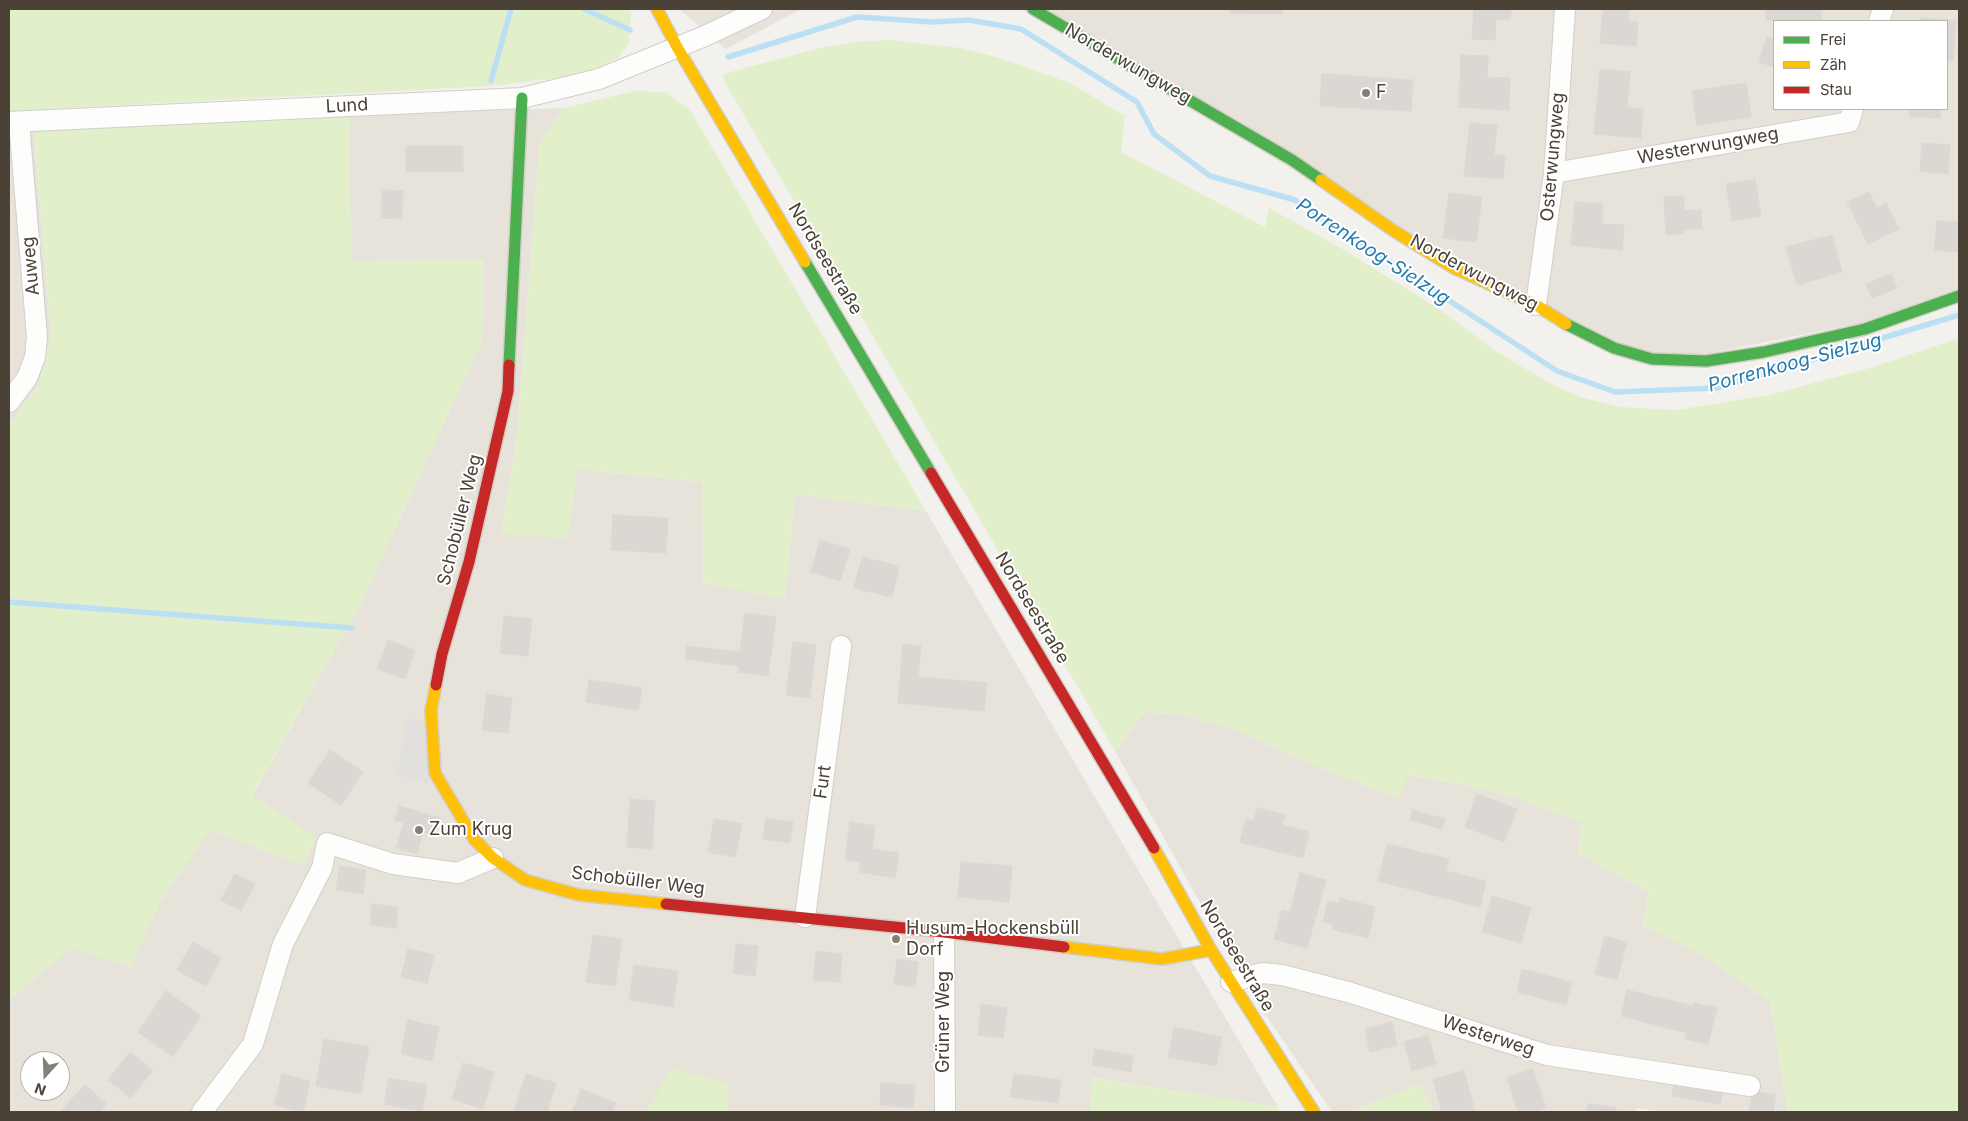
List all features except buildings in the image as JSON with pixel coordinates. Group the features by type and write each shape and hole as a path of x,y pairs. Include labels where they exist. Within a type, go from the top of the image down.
{"street":[{"name":"Nordseestraße","path":"657,9 677,47 1135,815 1211,950 1314,1112"},
{"path":"677,47 762,9"},
{"name":"Norderwungweg","path":"1033,9 1292,160 1394,231 1454,268 1536,305 1580,332 1614,348 1652,359 1706,361 1764,352 1865,329 1959,296"},
{"name":"Osterwungweg","path":"1536,305 1554,173 1565,9"},
{"name":"Lund","path":"14,122 522,98 600,79 677,47"},
{"name":"Schobüller Weg","path":"522,98 508,391 470,562 442,654 431,710 435,773 469,831 493,858 525,880 579,894 944,932 1162,959 1211,950"},
{"name":"Westerwungweg","path":"1554,173 1849,122 1853,110"},
{"name":"Auweg","path":"9,402 27,378 35,358 36,337 14,122"},
{"name":"Furt","path":"806,917 841,646"},
{"path":"207,1111 253,1044 282,944 322,868 327,843 393,864 458,874 493,858"},
{"name":"Grüner Weg","path":"944,932 945,1112"},
{"name":"Westerweg","path":"1231,982 1263,972 1282,975 1348,992 1547,1055 1750,1086"}],"shaded area":[{"path":"679,9 801,9 726,49"},
{"path":"1021,9 1959,9 1959,303 1651,365 1288,166"},
{"path":"564,108 540,141 517,436 501,534 577,469 702,482 703,583 785,598 795,494 926,511 1278,1107 1093,1078 1090,1112 9,1112 9,1000 71,948 130,967 160,902 209,830 304,865 316,838 252,796 362,601 483,338 484,260 351,261 349,115"},
{"path":"32,109 51,336 39,385 9,425 9,111"},
{"path":"1145,712 1185,715 1235,730 1330,772 1398,798 1408,775 1465,785 1520,799 1581,822 1579,854 1649,892 1642,925 1704,956 1770,1002 1788,1112 1664,1112 1636,1108 1636,1112 1432,1112 1421,1084 1350,1112 1332,1112 1252,995 1115,751"},
{"name":"Zum Krug","path":"407,718 425,721 429,784 397,775"}],"green space":[{"path":"9,9 627,9 631,12 629,43 618,58 582,75 491,86 9,111"},
{"path":"889,40 961,48 999,58 1070,83 1125,116 1121,152 1265,227 1269,208 1339,247 1436,307 1502,355 1548,382 1580,397 1620,407 1676,410 1768,395 1870,368 1959,338 1959,1112 1788,1112 1770,1002 1704,956 1642,925 1649,892 1579,854 1581,822 1520,799 1465,785 1409,775 1399,798 1330,772 1235,730 1185,715 1145,712 1115,751 724,81 723,74 820,48 854,42"},
{"path":"635,91 666,92 690,110 926,511 795,494 785,598 703,583 702,482 578,469 568,538 501,534 517,436 540,141 564,108"},
{"path":"349,115 351,261 484,260 483,338 362,601 252,795 316,837 304,865 209,830 160,902 130,967 71,948 9,1000 9,425 39,385 51,336 34,130"},
{"path":"671,1068 729,1083 727,1112 646,1112"},
{"path":"1092,1078 1278,1107 1280,1112 1090,1112"},
{"path":"1421,1084 1432,1112 1351,1112"}],"waterway":[{"path":"491,81 511,9"},
{"name":"Porrenkoog-Sielzug","path":"584,9 630,30"},
{"name":"Porrenkoog-Sielzug","path":"728,57 857,17 932,22 969,20 1021,29 1137,102 1154,134 1210,176 1295,200 1557,371 1615,392 1717,388 1959,315"},
{"path":"9,602 352,628"}],"traffic: fast":[{"path":"1033,9 1292,160 1321,180"},
{"path":"509,365 522,98"},
{"path":"805,262 931,473"},
{"path":"1566,324 1614,348 1652,359 1706,361 1764,352 1865,329 1959,296"}],"traffic: slow":[{"path":"657,9 677,47 805,262"},
{"path":"1321,180 1394,231 1454,268 1536,305 1566,324"},
{"path":"436,685 431,710 435,773 474,839 493,858 525,880 579,895 666,904"},
{"path":"1154,848 1211,950 1314,1112"},
{"path":"1064,947 1162,959 1211,950"}],"traffic: jam":[{"path":"436,685 442,654 469,562 508,391 509,365"},
{"path":"931,473 1154,848"},
{"path":"666,904 944,932 1064,947"}],"place":[{"name":"F","path":"1366,93"},
{"name":"Zum Krug","path":"419,830"},
{"name":"Husum-Hockensbüll Dorf","path":"896,939"}]}
